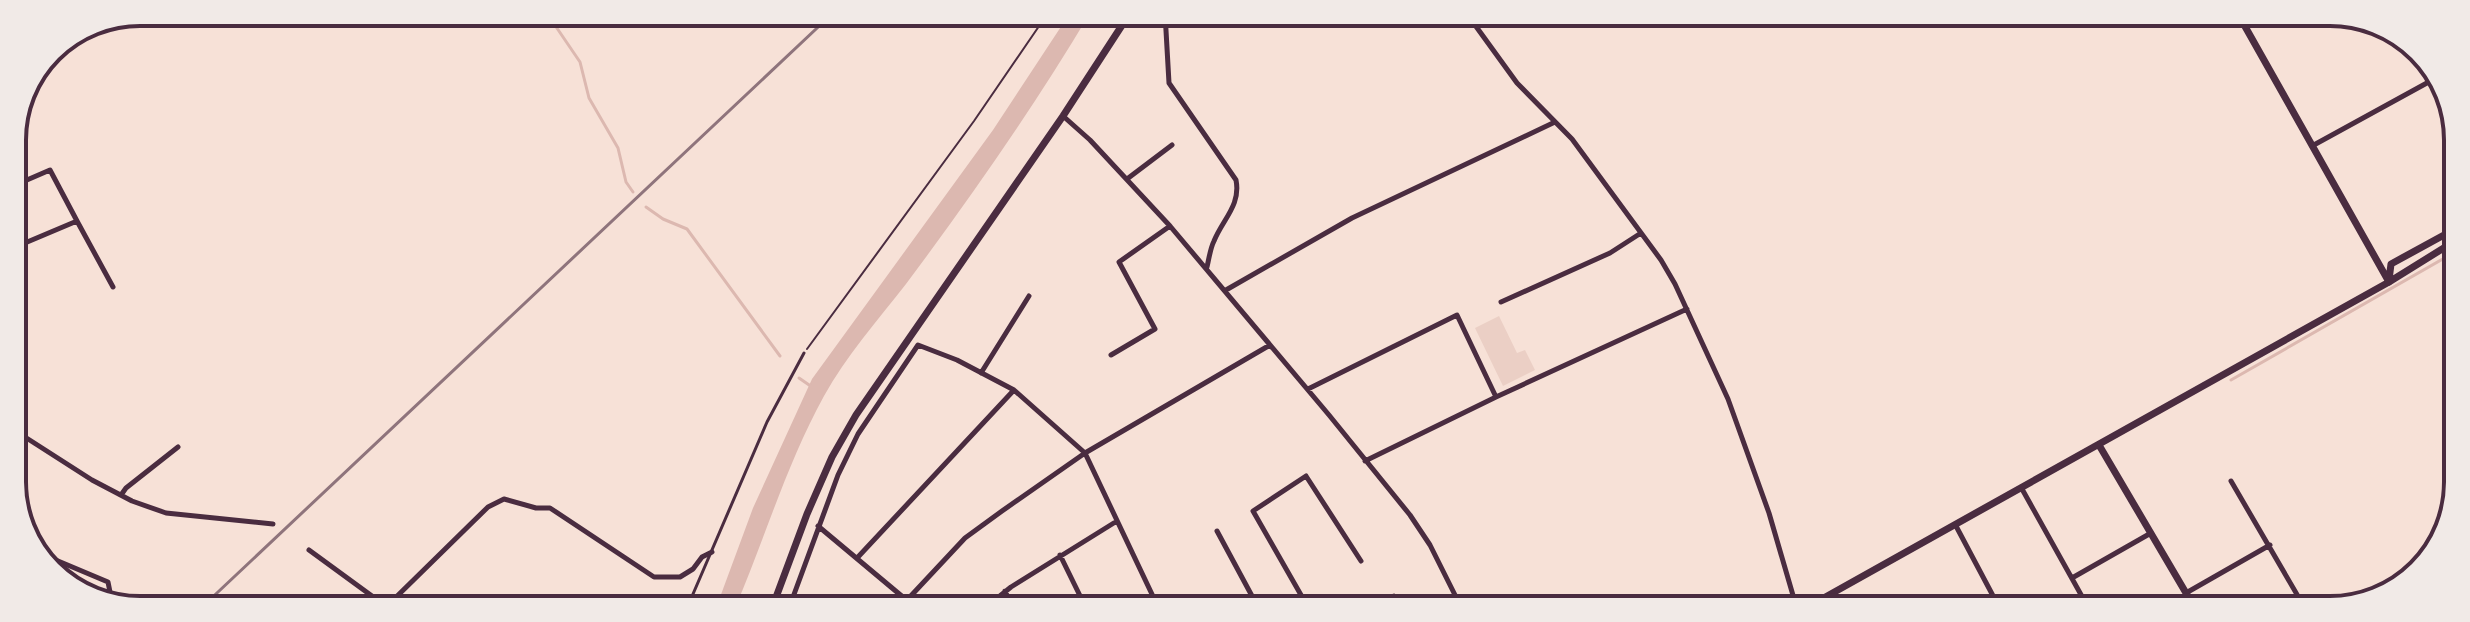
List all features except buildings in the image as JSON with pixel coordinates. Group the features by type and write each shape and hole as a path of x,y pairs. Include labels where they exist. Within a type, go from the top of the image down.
{"main road":[{"path":"777,596 807,514 832,457 856,415 1122,26"},
{"path":"2245,26 2389,282"},
{"path":"2382,269 2444,235"},
{"path":"1828,596 2389,282 2444,248"},
{"path":"2389,282 2391,264"},
{"path":"2099,445 2188,596"}],"street":[{"path":"1166,26 1169,83 1236,180 1239,192 1237,202 1213,242 1207,268"},
{"path":"1476,26 1517,83 1572,139 1668,272 1728,399 1769,513 1793,596"},
{"path":"2312,146 2427,83"},
{"path":"1063,116 1090,140 1170,226 1308,389 1410,515 1430,545 1456,596"},
{"path":"1226,290 1352,218 1555,122"},
{"path":"1127,179 1172,145"},
{"path":"26,180 50,170 113,287"},
{"path":"26,241 77,221"},
{"path":"1111,355 1155,329 1119,262 1170,226"},
{"path":"1501,302 1610,253 1641,233"},
{"path":"981,373 1029,296"},
{"path":"1365,461 1687,309"},
{"path":"1308,389 1457,315 1496,397"},
{"path":"793,596 838,475 858,434 918,345 1014,390 1085,453 1153,596"},
{"path":"911,596 965,538 1085,453 1270,345"},
{"path":"893,359 903,366"},
{"path":"858,557 1014,390"},
{"path":"26,438 121,495 166,513 273,524"},
{"path":"121,495 178,447"},
{"path":"1302,596 1253,511 1306,476 1361,561"},
{"path":"2231,481 2298,596"},
{"path":"2022,489 2082,596"},
{"path":"398,596 488,507 504,499 536,508 550,508 654,577 680,577 712,552"},
{"path":"999,596 1117,521"},
{"path":"818,526 902,596"},
{"path":"1956,526 1993,596"},
{"path":"1217,531 1252,596"},
{"path":"2072,578 2151,533"},
{"path":"2186,593 2270,545"},
{"path":"309,550 372,596"},
{"path":"1060,555 1080,596"},
{"path":"57,561 108,582 110,592"},
{"path":"788,569 801,575"},
{"path":"1005,591 1007,596"}],"lane":[{"path":"692,596 767,422 804,353"}],"path":[{"path":"804,353 974,121 1039,26"}],"shaded area":[{"path":"1061,26 1082,26 978,185 833,381 787,474 740,596 720,596 753,508 812,379 993,130"},
{"path":"1499,316 1517,353 1525,350 1535,370 1503,386 1475,328"}],"waterway":[{"path":"556,26 580,62 589,98 618,148 626,182 633,192"},
{"path":"646,207 663,219 687,229 780,356"},
{"path":"2231,380 2444,258"},
{"path":"799,378 812,387"}],"railway":[{"path":"214,596 819,26"}]}
